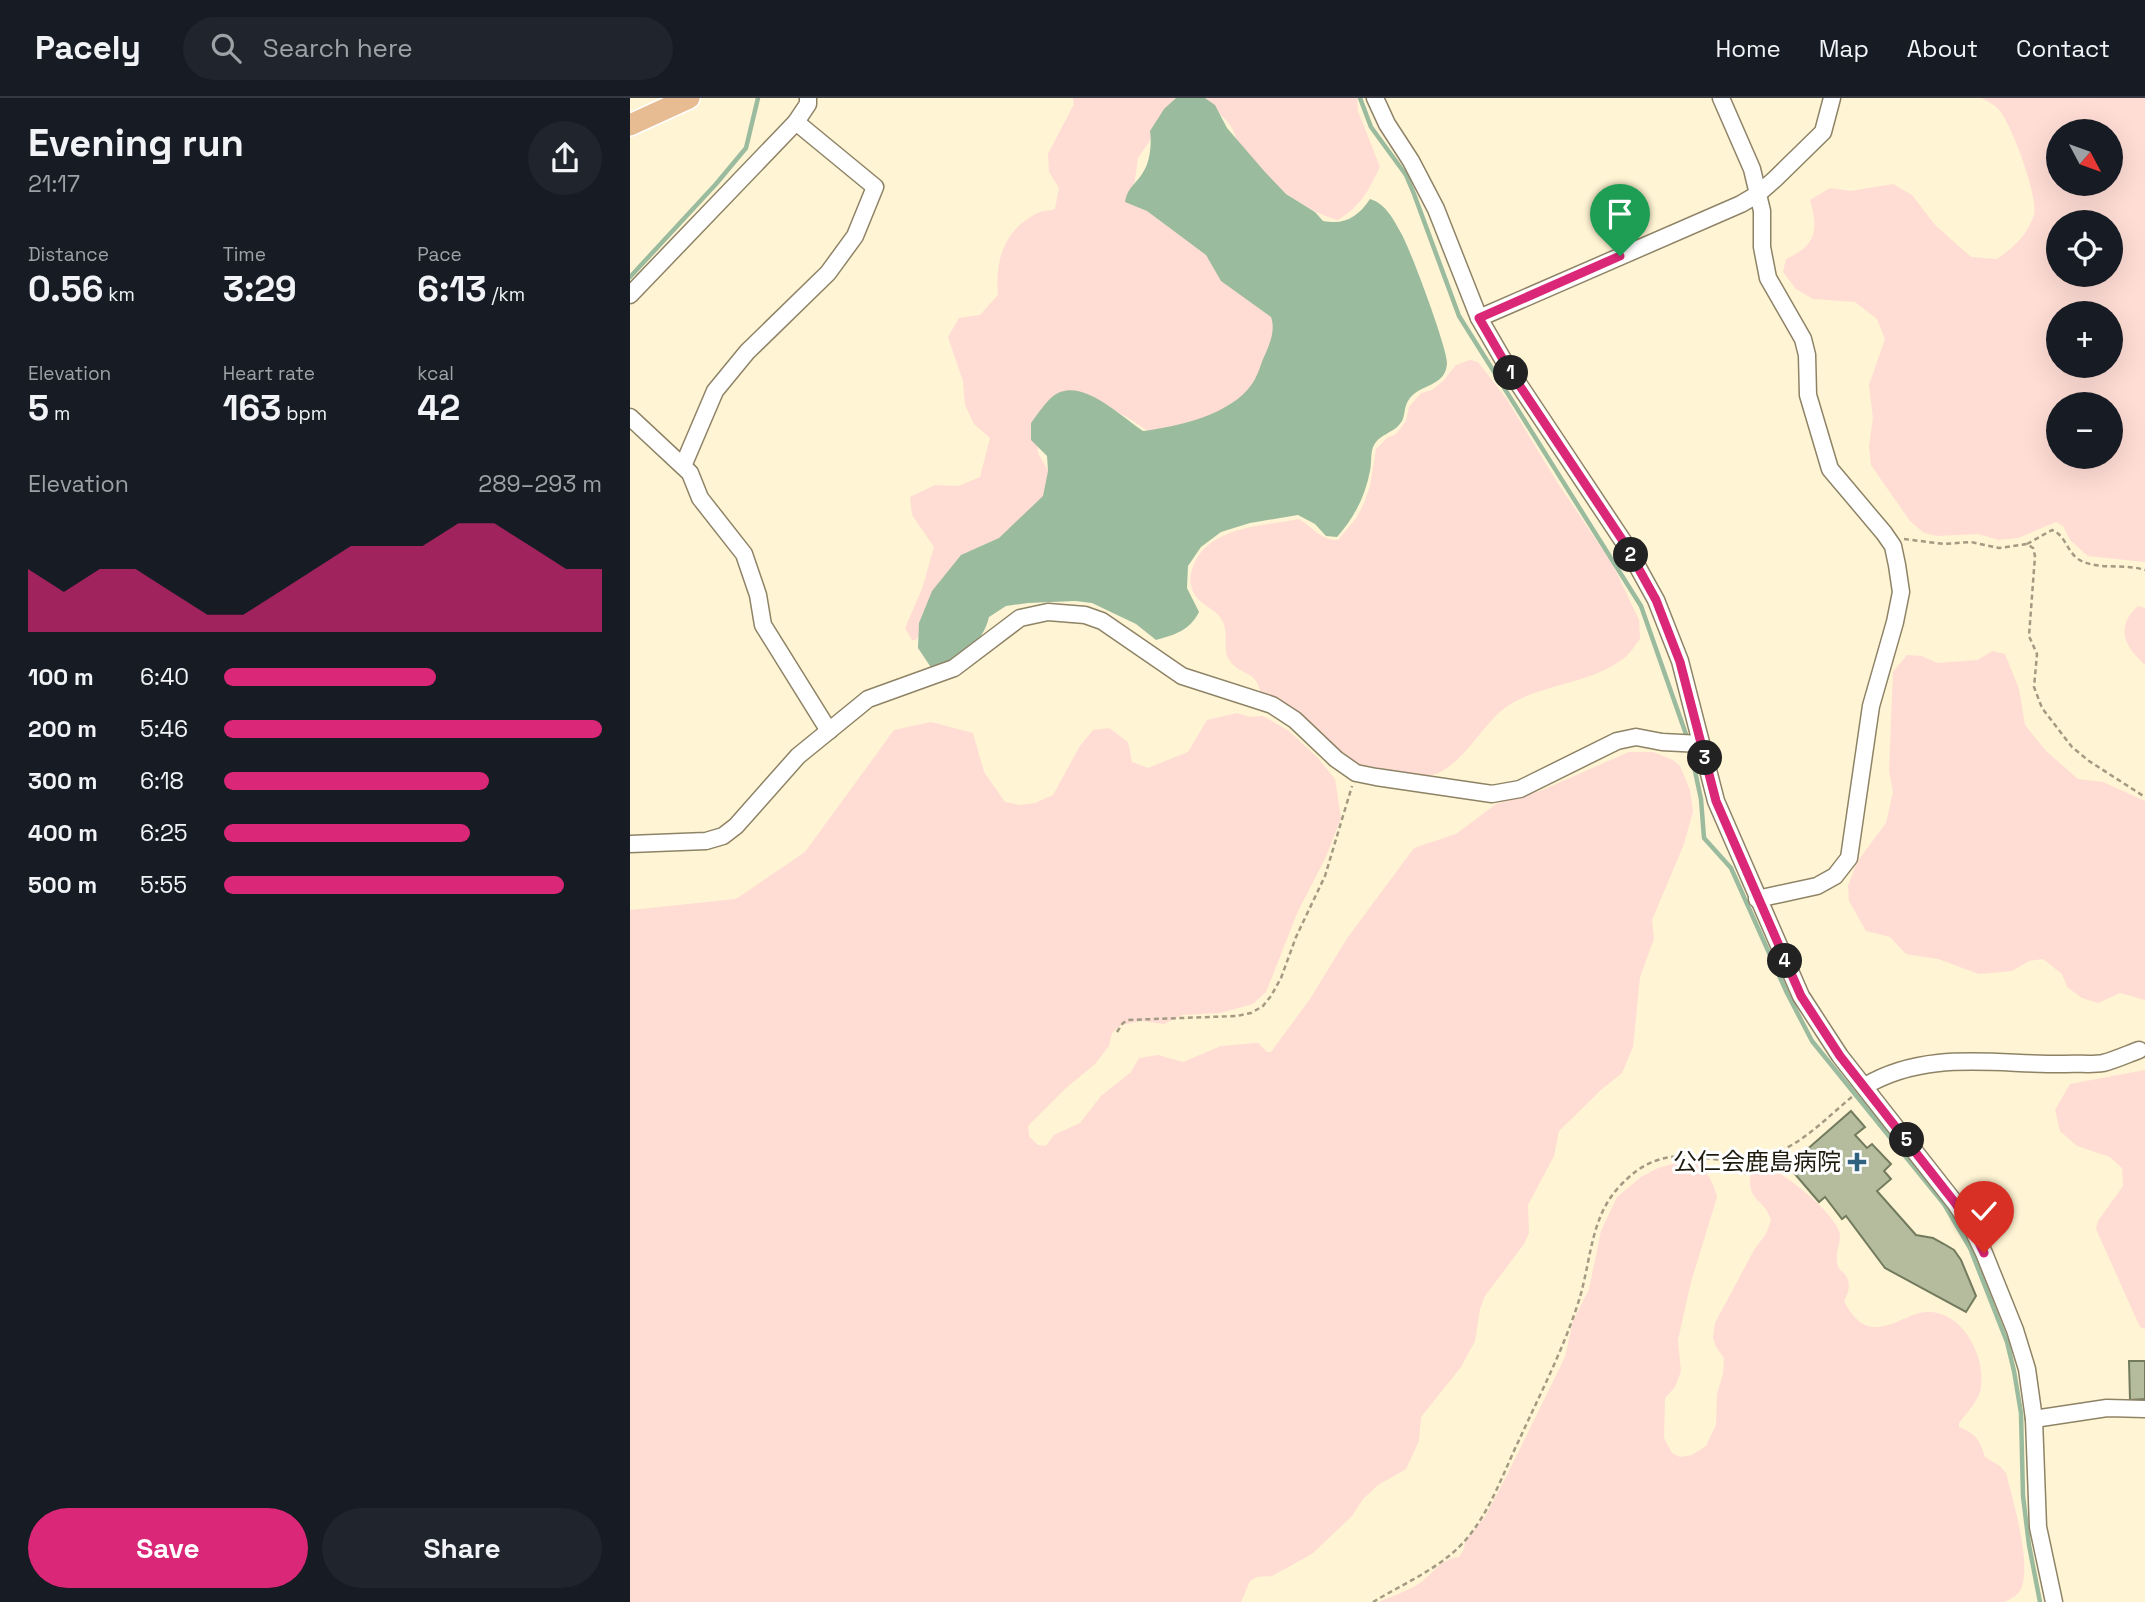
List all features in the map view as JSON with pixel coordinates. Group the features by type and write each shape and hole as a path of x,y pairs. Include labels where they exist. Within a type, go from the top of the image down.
{"main road":[{"path":"630,125 689,98"}],"street":[{"path":"630,295 796,122 808,104 808,98"},
{"path":"1375,98 1436,209 1479,318 1508,368 1625,544 1656,600 1680,662 1692,744 1801,996 1858,1092 1933,1173 1973,1230 2015,1330 2027,1369 2034,1419 2038,1527 2054,1602"},
{"path":"1720,98 1752,169 1762,211 1762,247 1768,278 1803,339 1807,355 1808,395 1830,469 1893,546 1901,592 1871,706 1849,858 1835,876 1817,886 1757,899"},
{"path":"1479,318 1741,204 1758,194 1823,132 1832,98"},
{"path":"683,466 715,391 747,352 828,273 855,236 876,187 796,122"},
{"path":"630,417 690,473 700,498 744,554 758,595 763,625 829,731"},
{"path":"630,844 706,841 723,836 736,826 797,756 868,699 954,668 1020,618 1064,612 1102,621 1182,676 1272,705 1295,720 1336,759 1356,773 1492,794 1520,789 1617,741 1636,737 1692,744"},
{"path":"1858,1092 1875,1080 1923,1064 1995,1060 2036,1064 2103,1063 2139,1050"},
{"path":"2034,1419 2107,1409 2145,1409"}],"path":[{"path":"1887,538 1928,543 1970,542 1999,548 2027,544 2052,530 2059,533 2073,554 2087,562 2145,570"},
{"path":"2027,544 2033,548 2035,556 2029,636 2037,654 2034,687 2042,708 2072,747 2145,797"},
{"path":"1117,1032 1128,1020 1237,1016 1251,1013 1262,1006 1281,978 1296,937 1325,876 1356,773"},
{"path":"1373,1602 1440,1562 1458,1548 1479,1522 1556,1362 1580,1297 1597,1223 1606,1204 1619,1187 1652,1162 1676,1155 1742,1161 1770,1156 1800,1140 1858,1092"}],"shaded area":[{"path":"1073,98 1194,98 1172,108 1138,158 1133,194 1264,303 1278,332 1251,394 1224,412 1154,435 1127,417 1092,401 1036,430 1038,453 1053,479 1044,503 915,640 912,640 905,628 922,589 934,547 912,515 910,497 935,485 958,486 980,477 990,438 974,424 965,405 963,381 948,337 959,318 980,315 998,295 1000,260 1008,239 1015,230 1036,214 1055,209 1059,188 1049,172 1048,154 1074,104"},
{"path":"1176,98 1205,98 1215,105 1227,128 1265,172 1286,194 1315,212 1323,221 1344,221 1361,211 1370,199 1385,208 1406,242 1420,277 1446,354 1445,371 1437,381 1413,395 1399,425 1374,445 1371,468 1362,498 1354,515 1337,537 1326,536 1315,524 1298,515 1250,523 1221,532 1201,547 1188,566 1187,588 1199,612 1181,631 1156,640 1136,624 1092,603 1075,601 1006,606 989,617 981,636 968,650 932,669 918,648 919,623 932,591 961,555 999,538 1043,496 1048,471 1047,456 1031,440 1031,423 1052,397 1063,391 1087,394 1143,431 1186,423 1217,411 1243,395 1257,375 1271,338 1271,317 1221,281 1206,255 1147,211 1125,202 1147,164 1150,131 1164,109"},
{"path":"1196,98 1357,98 1358,111 1380,167 1368,191 1353,209 1338,220 1326,216 1299,202 1272,182 1242,150 1227,120"},
{"path":"1982,98 2145,98 2145,562 2088,556 2070,540 2063,526 2056,522 2018,538 1999,540 1978,534 1937,536 1924,533 1910,521 1871,465 1869,446 1873,418 1869,385 1885,339 1877,319 1855,302 1813,299 1796,289 1783,272 1786,259 1804,248 1813,236 1814,220 1810,200 1830,188 1851,191 1893,184 1912,195 1935,225 1971,257 1997,259 2008,251 2032,221 2034,205 2028,177 2011,131 1994,105"},
{"path":"1470,360 1478,362 1506,398 1557,482 1613,565 1639,620 1640,639 1626,657 1611,667 1527,696 1503,709 1458,759 1436,774 1418,776 1367,769 1348,762 1288,707 1261,694 1256,681 1230,661 1226,652 1222,620 1193,592 1190,583 1194,564 1202,551 1213,542 1225,535 1255,526 1299,519 1322,536 1338,540 1357,517 1364,503 1370,486 1376,449 1387,438 1396,434 1406,421 1409,407 1421,393 1432,390 1456,365"},
{"path":"2138,606 2145,608 2145,665 2127,644 2125,636 2126,621"},
{"path":"1992,651 2005,654 2019,689 2025,725 2046,751 2078,779 2103,782 2145,801 2145,1000 2120,993 2098,1003 2082,998 2067,987 2062,974 2043,959 2029,961 2012,971 1979,974 1938,959 1906,954 1890,937 1866,931 1849,901 1848,886 1857,862 1886,823 1893,792 1889,770 1893,672 1907,655 1922,656 1937,663 1978,660"},
{"path":"1237,713 1250,717 1263,716 1289,731 1317,757 1335,779 1341,818 1326,857 1298,911 1266,992 1253,1004 1220,1013 1182,1015 1164,1024 1142,1021 1121,1025 1112,1033 1109,1046 1095,1064 1028,1126 1029,1136 1038,1145 1046,1146 1054,1135 1080,1123 1101,1096 1131,1072 1139,1058 1158,1055 1183,1062 1221,1046 1258,1043 1267,1052 1271,1052 1310,999 1348,937 1414,848 1456,834 1496,804 1540,791 1629,752 1653,752 1673,760 1680,766 1690,790 1693,811 1684,844 1652,920 1654,939 1640,977 1633,1047 1622,1073 1559,1131 1554,1156 1528,1205 1529,1233 1524,1244 1485,1296 1475,1341 1461,1367 1421,1417 1419,1441 1406,1469 1378,1485 1363,1499 1352,1516 1312,1554 1272,1576 1257,1577 1250,1581 1241,1602 630,1602 630,910 736,899 805,852 894,730 931,722 973,733 984,772 1005,802 1019,805 1035,803 1053,795 1080,746 1093,730 1109,728 1128,742 1132,762 1148,768 1188,752 1207,720"},
{"path":"2145,1070 2145,1329 2140,1327 2096,1229 2098,1221 2123,1186 2122,1168 2110,1157 2077,1146 2060,1131 2055,1110 2070,1084"},
{"path":"1688,1160 1699,1165 1707,1174 1717,1197 1691,1282 1678,1340 1681,1371 1675,1387 1665,1398 1664,1438 1672,1453 1680,1457 1692,1455 1706,1446 1716,1425 1717,1394 1724,1358 1713,1338 1715,1323 1754,1250 1766,1234 1771,1220 1753,1194 1750,1181 1751,1171 1767,1168 1796,1185 1835,1223 1840,1235 1837,1263 1849,1285 1844,1301 1860,1322 1882,1327 1918,1314 1932,1312 1954,1321 1970,1340 1980,1363 1981,1386 1976,1401 1959,1423 1959,1427 1973,1435 1985,1457 2006,1473 2023,1548 2024,1578 2021,1589 2014,1597 2004,1602 1379,1602 1417,1585 1441,1564 1459,1557 1465,1541 1485,1517 1565,1357 1573,1321 1589,1289 1601,1231 1617,1197 1641,1177 1658,1168"}],"building":[{"path":"1851,1111 1865,1127 1855,1135 1867,1148 1872,1144 1891,1164 1884,1171 1891,1179 1877,1191 1916,1235 1933,1238 1944,1244 1954,1250 1961,1260 1976,1296 1966,1312 1885,1268 1846,1216 1842,1219 1825,1197 1819,1202 1788,1166"},
{"path":"2129,1361 2145,1361 2145,1399 2130,1400"}],"waterway":[{"path":"630,277 746,148 758,98"},
{"path":"1360,98 1371,127 1406,175 1459,316 1641,606 1688,740"},
{"path":"1690,748 1701,799 1704,838 1731,868 1787,993 1812,1041 1944,1204 1970,1248 2007,1342 2014,1371 2021,1413 2023,1496 2040,1602"}],"place":[{"name":"公仁会鹿島病院","path":"1857,1162"}],"route":[{"path":"1620,256 1479,318 1508,368 1625,544 1656,600 1680,662 1716,801 1801,996 1840,1056 1956,1204 1984,1253"}]}
